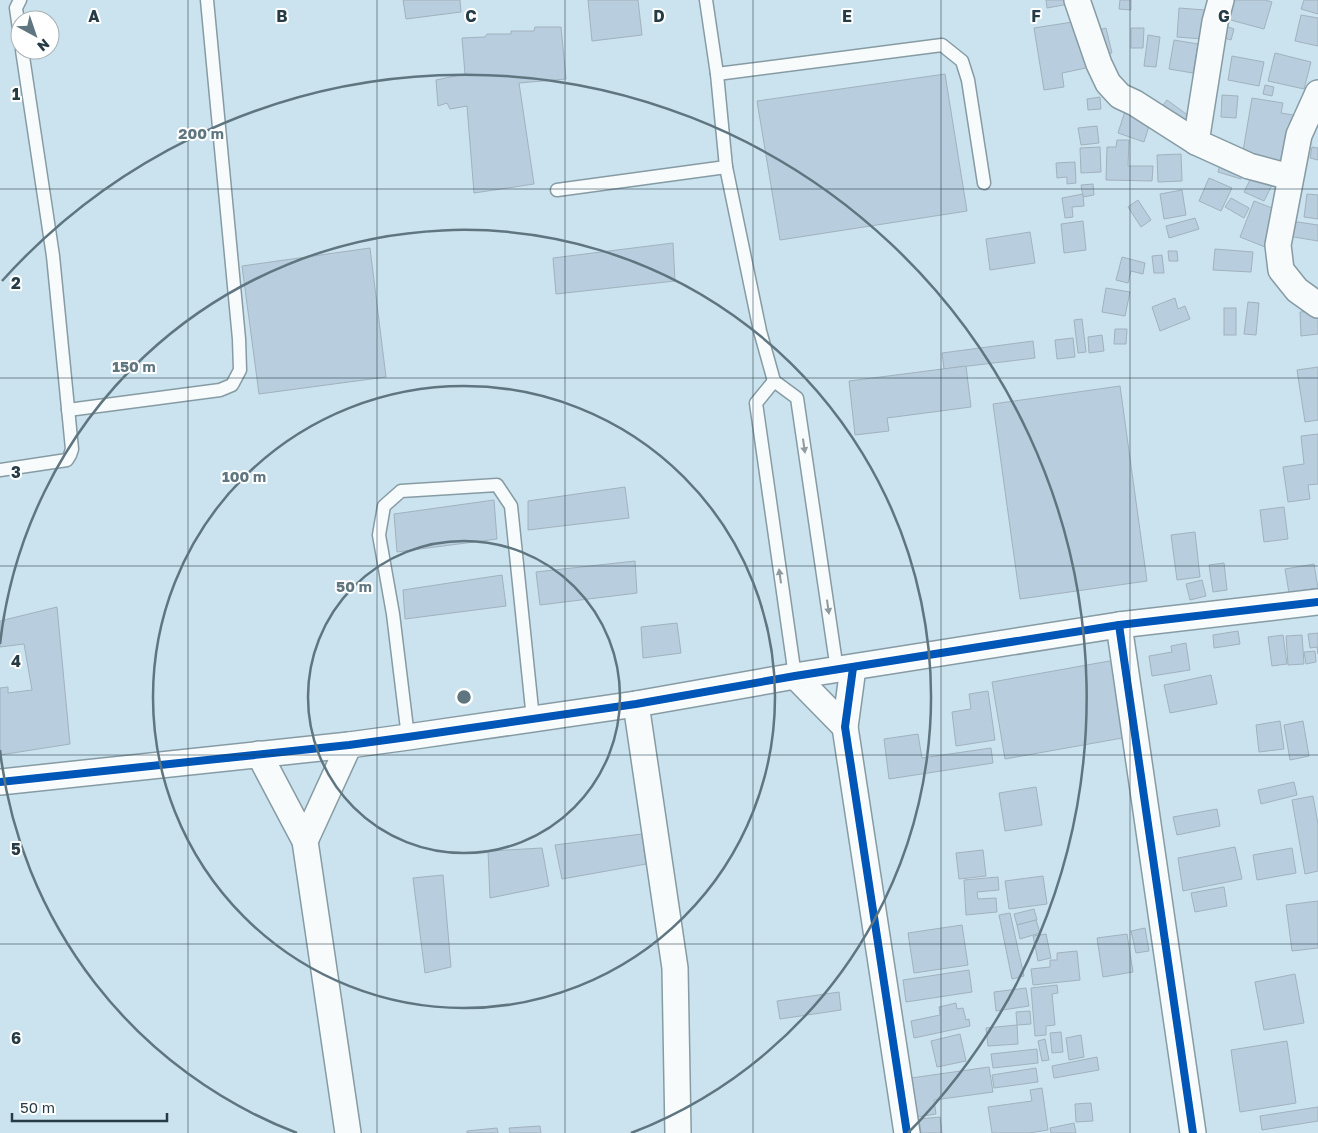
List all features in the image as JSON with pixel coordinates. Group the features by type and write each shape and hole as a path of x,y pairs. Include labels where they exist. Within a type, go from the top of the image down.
{"street":[{"path":"1077,0 1099,64 1108,83 1120,96 1196,142 1250,166 1290,176"},
{"path":"1196,142 1215,22 1221,0"},
{"path":"1318,93 1299,135 1278,246 1281,270 1297,290 1318,304"},
{"path":"0,782 349,745 533,720 795,676 1119,625 1318,602"},
{"path":"1119,625 1193,1133"},
{"path":"845,669 845,726 907,1133"},
{"path":"795,676 845,726"},
{"path":"636,704 676,968 678,1133"},
{"path":"305,841 349,745"},
{"path":"259,754 305,841 348,1133"}],"lane":[{"path":"68,410 220,390 232,385 240,370 239,339 207,0"},
{"path":"706,0 717,74 726,167 760,331 774,381 797,398 845,669"},
{"path":"717,74 942,45 962,60 968,80 984,183"},
{"path":"0,470 67,460 72,449 53,256 24,60"},
{"path":"557,190 726,167"},
{"path":"774,381 756,404 795,676"},
{"path":"408,737 393,614 379,535 384,506 401,491 497,485 511,506 533,720"}],"building":[{"path":"403,0 460,0 461,12 406,19"},
{"path":"588,0 638,0 642,35 592,41"},
{"path":"1046,0 1068,0 1069,4 1047,8"},
{"path":"1120,0 1131,0 1131,10 1119,9"},
{"path":"1233,0 1265,0 1272,2 1264,29 1227,19"},
{"path":"1304,0 1318,0 1318,14 1301,9"},
{"path":"1179,8 1205,10 1203,39 1177,37"},
{"path":"1301,15 1318,18 1318,46 1295,41"},
{"path":"1079,21 1086,68 1062,73 1064,87 1044,90 1034,28"},
{"path":"1223,25 1234,29 1231,40 1219,36"},
{"path":"535,27 561,27 566,79 519,83 534,184 474,193 467,106 450,109 447,103 438,106 436,80 465,74 462,38 485,37 487,34 511,34 511,31 534,31"},
{"path":"1106,28 1112,53 1102,55 1096,31"},
{"path":"1131,28 1144,28 1143,48 1131,48"},
{"path":"1148,35 1160,37 1156,67 1144,66"},
{"path":"1174,40 1198,44 1193,73 1169,69"},
{"path":"1275,53 1311,62 1304,89 1268,81"},
{"path":"1232,56 1264,62 1259,86 1228,80"},
{"path":"945,74 967,211 780,240 757,101"},
{"path":"1265,85 1274,87 1272,96 1263,94"},
{"path":"1222,95 1238,96 1236,118 1221,117"},
{"path":"1100,97 1101,109 1088,110 1087,99"},
{"path":"1252,98 1283,103 1281,113 1299,116 1291,165 1242,157"},
{"path":"1167,100 1193,119 1184,132 1157,113"},
{"path":"1125,111 1151,120 1144,142 1118,133"},
{"path":"1097,126 1099,143 1081,145 1078,128"},
{"path":"1117,140 1129,140 1128,166 1153,166 1152,181 1106,180 1107,147 1116,147"},
{"path":"1100,147 1101,172 1081,173 1080,148"},
{"path":"1312,147 1318,148 1318,160 1310,158"},
{"path":"1181,154 1182,181 1158,182 1157,155"},
{"path":"1221,161 1245,168 1241,179 1218,172"},
{"path":"1075,162 1076,183 1067,184 1067,177 1057,178 1056,163"},
{"path":"1253,174 1273,183 1264,201 1244,192"},
{"path":"1209,178 1232,188 1221,211 1199,201"},
{"path":"1093,184 1094,195 1083,197 1081,185"},
{"path":"1182,190 1186,215 1164,219 1160,194"},
{"path":"1083,194 1084,206 1072,207 1073,217 1065,218 1062,198"},
{"path":"1307,194 1318,195 1318,219 1304,217"},
{"path":"1231,198 1249,208 1244,218 1225,207"},
{"path":"1138,200 1151,220 1141,227 1128,207"},
{"path":"1254,201 1280,211 1265,247 1240,237"},
{"path":"1195,218 1199,229 1169,238 1166,226"},
{"path":"1083,221 1086,250 1064,253 1061,224"},
{"path":"1291,221 1318,225 1318,241 1288,236"},
{"path":"1030,232 1035,263 990,270 986,239"},
{"path":"673,243 675,281 556,294 553,258"},
{"path":"370,248 386,377 259,394 242,266"},
{"path":"1215,249 1253,252 1251,272 1213,270"},
{"path":"1168,251 1177,251 1178,261 1169,261"},
{"path":"1162,255 1164,273 1154,273 1152,256"},
{"path":"1122,257 1145,263 1143,274 1131,271 1128,283 1116,280"},
{"path":"1106,288 1130,292 1125,316 1102,312"},
{"path":"1175,298 1178,309 1185,306 1190,319 1160,331 1152,307"},
{"path":"1248,302 1259,303 1256,335 1244,334"},
{"path":"1224,308 1236,308 1236,335 1224,335"},
{"path":"1318,310 1318,334 1301,336 1300,312"},
{"path":"1082,319 1086,352 1078,353 1074,320"},
{"path":"1115,329 1127,329 1126,344 1114,344"},
{"path":"1102,335 1104,351 1089,353 1088,337"},
{"path":"1073,338 1075,357 1057,359 1055,340"},
{"path":"1033,341 1035,358 944,369 942,353"},
{"path":"966,366 971,407 887,418 889,431 855,435 849,381"},
{"path":"1318,367 1318,420 1305,422 1297,370"},
{"path":"1120,386 1147,581 1020,599 993,404"},
{"path":"1318,434 1318,484 1308,485 1310,499 1288,502 1283,467 1304,464 1301,436"},
{"path":"625,487 629,518 528,530 528,501"},
{"path":"494,500 497,539 397,552 394,514"},
{"path":"1284,507 1288,539 1264,542 1260,510"},
{"path":"1195,532 1200,577 1177,580 1171,535"},
{"path":"635,561 637,593 540,605 536,572"},
{"path":"1224,563 1227,590 1213,592 1209,565"},
{"path":"1314,564 1318,588 1289,593 1285,569"},
{"path":"502,575 506,606 405,619 403,590"},
{"path":"1202,580 1206,596 1190,600 1186,584"},
{"path":"57,607 70,744 0,755 0,688 8,687 8,693 32,690 24,644 0,647 0,621"},
{"path":"677,623 681,653 643,658 641,627"},
{"path":"1238,631 1240,644 1214,648 1213,635"},
{"path":"1318,633 1318,654 1317,647 1310,648 1308,634"},
{"path":"1283,635 1287,664 1272,666 1268,637"},
{"path":"1302,635 1304,664 1288,665 1286,636"},
{"path":"1186,643 1190,670 1152,676 1149,656 1172,652 1171,646"},
{"path":"1315,651 1316,662 1306,664 1304,652"},
{"path":"1115,660 1128,737 1005,759 992,682"},
{"path":"1211,675 1217,704 1170,713 1164,685"},
{"path":"988,691 995,740 956,746 952,712 971,709 969,694"},
{"path":"1280,721 1284,749 1259,752 1256,725"},
{"path":"1303,721 1309,756 1290,760 1284,725"},
{"path":"918,734 922,758 991,748 993,763 889,779 884,739"},
{"path":"1294,782 1297,795 1261,804 1258,790"},
{"path":"1036,787 1042,825 1005,831 999,793"},
{"path":"1313,796 1318,824 1318,871 1305,874 1292,800"},
{"path":"1217,809 1220,826 1177,835 1173,817"},
{"path":"642,834 646,864 562,879 555,845"},
{"path":"1235,847 1242,879 1183,891 1178,858"},
{"path":"542,848 549,886 490,898 488,851"},
{"path":"1292,848 1296,873 1257,880 1253,855"},
{"path":"983,850 986,876 959,879 956,853"},
{"path":"443,875 451,967 425,973 413,878"},
{"path":"1043,876 1047,904 1009,909 1005,881"},
{"path":"998,877 999,890 977,892 978,899 996,898 997,912 966,915 964,880"},
{"path":"1224,887 1227,906 1195,912 1191,893"},
{"path":"1318,901 1318,948 1292,951 1286,905"},
{"path":"1034,909 1037,920 1017,925 1014,914"},
{"path":"1010,913 1024,976 1012,979 999,915"},
{"path":"1036,920 1040,933 1020,939 1017,925"},
{"path":"962,925 968,965 914,973 908,933"},
{"path":"1145,928 1149,951 1136,953 1131,931"},
{"path":"1046,934 1051,958 1038,961 1033,936"},
{"path":"1127,934 1133,972 1103,977 1097,938"},
{"path":"1077,951 1080,980 1033,985 1031,969 1050,967 1050,960 1057,960 1057,953"},
{"path":"969,970 972,992 906,1002 903,980"},
{"path":"1295,974 1304,1023 1264,1030 1255,982"},
{"path":"1057,985 1058,993 1052,994 1055,1025 1046,1026 1046,1035 1035,1036 1031,988"},
{"path":"1026,988 1029,1006 996,1011 994,992"},
{"path":"839,992 841,1010 780,1019 777,1001"},
{"path":"956,1003 957,1009 963,1008 966,1020 969,1019 970,1026 914,1038 911,1021 940,1015 939,1007"},
{"path":"1030,1011 1031,1024 1017,1025 1016,1012"},
{"path":"1017,1025 1018,1044 988,1046 986,1028"},
{"path":"1061,1032 1063,1052 1052,1053 1050,1033"},
{"path":"960,1034 966,1061 937,1067 931,1041"},
{"path":"1081,1035 1084,1057 1069,1060 1066,1038"},
{"path":"1045,1039 1049,1060 1042,1061 1038,1041"},
{"path":"1287,1041 1296,1103 1240,1112 1231,1050"},
{"path":"1037,1049 1038,1063 993,1068 991,1054"},
{"path":"1097,1057 1099,1070 1054,1078 1052,1066"},
{"path":"989,1067 993,1092 934,1100 936,1114 917,1117 911,1078"},
{"path":"1036,1068 1038,1082 994,1088 992,1075"},
{"path":"1042,1088 1048,1130 1029,1133 992,1133 988,1107 1032,1101 1030,1090"},
{"path":"1091,1103 1093,1121 1076,1122 1075,1104"},
{"path":"1318,1107 1318,1121 1262,1130 1260,1116"},
{"path":"940,1117 942,1133 921,1133 919,1119"},
{"path":"1074,1123 1076,1133 1051,1133 1050,1128"},
{"path":"540,1126 541,1133 510,1133 509,1128"},
{"path":"497,1128 498,1133 467,1133 467,1131"}],"cycle path":[{"path":"0,782 408,737 636,704 795,676 1119,625 1318,602"},
{"path":"1119,625 1193,1133"},
{"path":"853,668 845,727 907,1133"}]}
